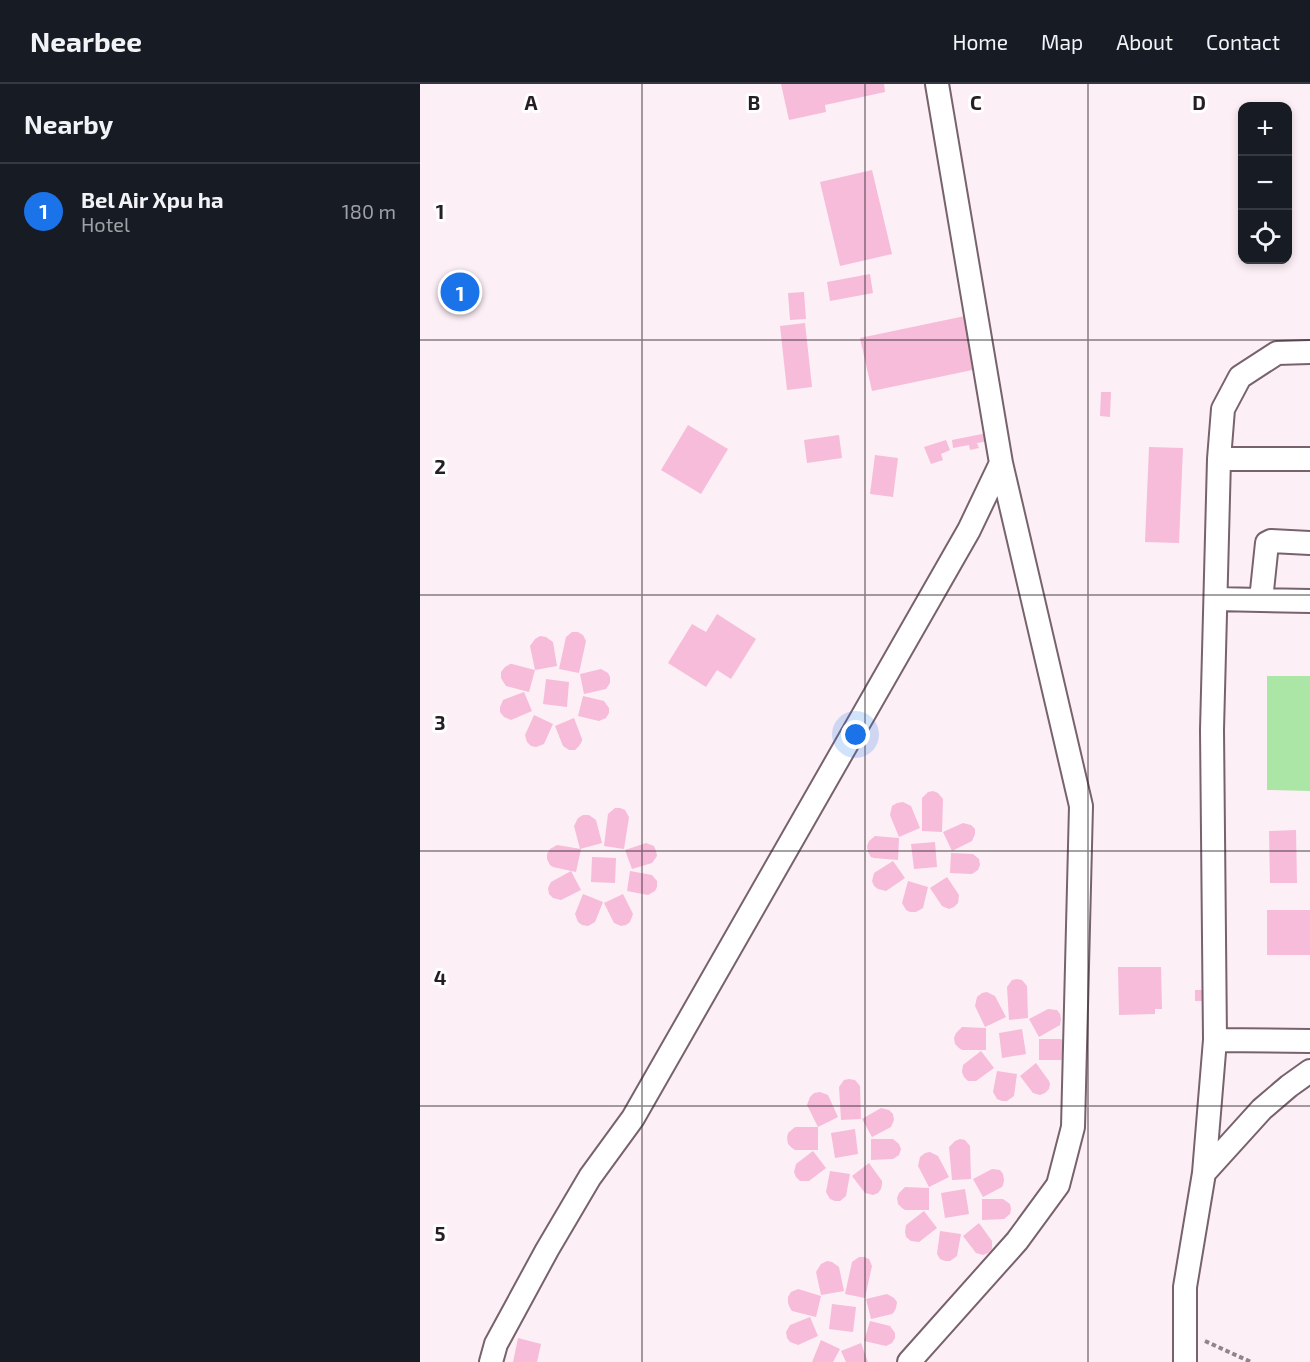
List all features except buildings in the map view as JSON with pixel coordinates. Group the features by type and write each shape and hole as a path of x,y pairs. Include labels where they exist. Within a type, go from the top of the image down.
{"street":[{"path":"909,1362 1017,1242 1058,1185 1073,1127 1081,806 1001,463 937,84"},
{"path":"1185,1362 1185,1287 1204,1173 1215,1040 1212,730 1219,459 1223,409 1240,377 1276,353 1310,352"},
{"path":"1219,459 1310,459"},
{"path":"491,1362 496,1344 546,1250 590,1177 633,1118 969,530 1001,463"},
{"path":"1261,600 1267,543 1271,541 1310,543"},
{"path":"1216,598 1310,601"},
{"path":"1215,1040 1310,1041"},
{"path":"1204,1173 1262,1109 1310,1071"}],"path":[{"path":"1185,1332 1251,1362"}],"green space":[{"path":"1267,676 1310,676 1310,791 1267,790"}],"place":[{"name":"Bel Air Xpu ha","path":"460,292"}]}
